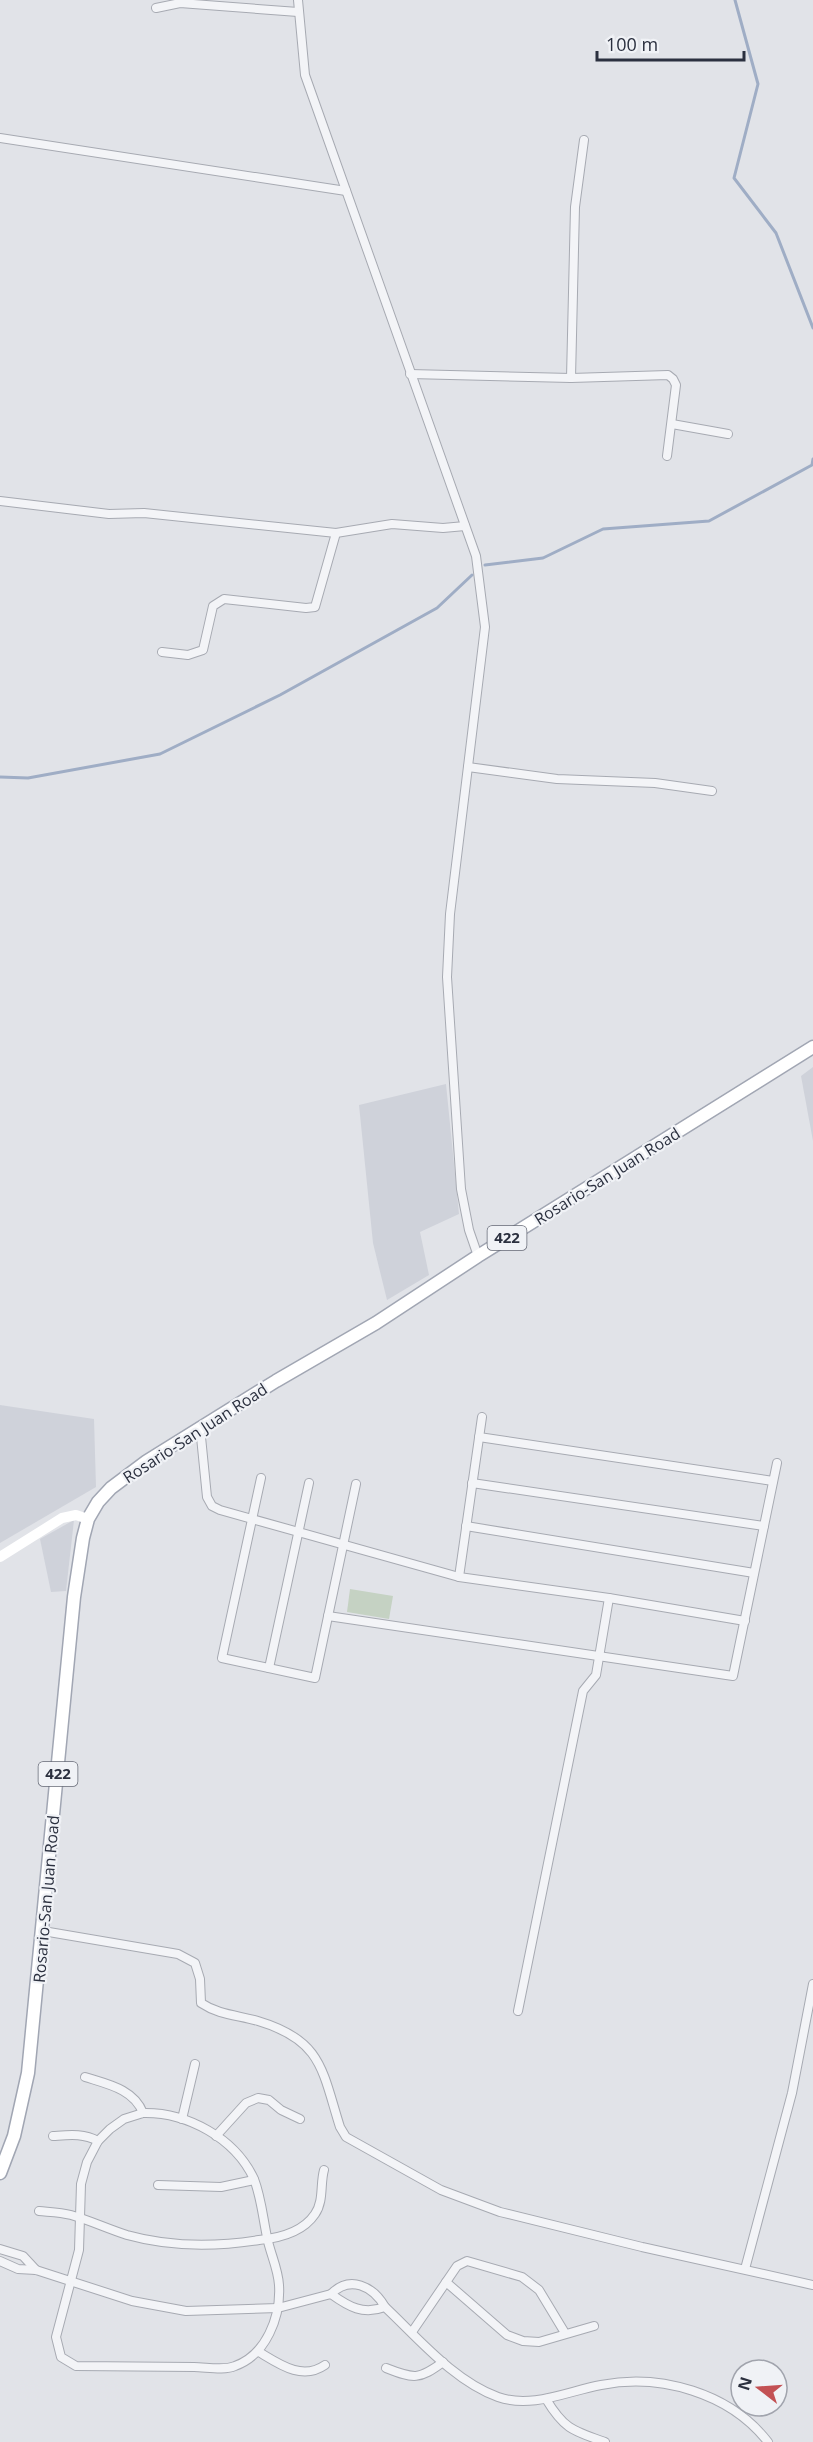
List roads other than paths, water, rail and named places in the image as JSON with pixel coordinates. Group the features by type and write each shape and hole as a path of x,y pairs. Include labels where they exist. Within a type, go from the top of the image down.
{"main road":[{"name":"Rosario-San Juan Road","path":"0,2173 14,2136 28,2073 74,1598 83,1538 88,1519 98,1502 111,1488 147,1461 200,1427 376,1323 478,1256 813,1047"},
{"path":"0,1557 62,1518 76,1515 88,1519"}],"street":[{"path":"298,0 305,75 476,556 485,627 450,914 447,977 461,1189 469,1230 478,1256"},
{"path":"156,8 179,2 298,12"},
{"path":"0,138 346,191"},
{"path":"571,378 575,207 584,140"},
{"path":"410,374 571,378 668,375 676,385 667,456"},
{"path":"672,424 729,434"},
{"path":"0,501 109,514 144,513 336,533 392,524 443,528 465,526"},
{"path":"162,652 188,655 203,650 213,606 224,599 315,607 336,533"},
{"path":"468,767 556,778 655,783 712,790"},
{"path":"459,1577 482,1417"},
{"path":"200,1427 207,1497 212,1506 459,1577 609,1598 745,1621"},
{"path":"479,1437 773,1481"},
{"path":"328,1616 733,1676 777,1463"},
{"path":"261,1478 222,1658 315,1677 356,1484"},
{"path":"269,1668 309,1483"},
{"path":"472,1483 764,1526"},
{"path":"466,1526 754,1573"},
{"path":"518,2011 584,1691 596,1674 609,1598"},
{"path":"43,1931 178,1954 195,1963 200,1979 201,2003 214,2012 257,2021 294,2035 315,2055 340,2127 346,2137 441,2190 500,2212 642,2247 813,2285"},
{"path":"745,2269 792,2093 813,1984"},
{"path":"182,2119 195,2064"},
{"path":"85,2077 113,2085 132,2096 140,2105 143,2114"},
{"path":"216,2136 246,2103 258,2098 269,2100 281,2110 300,2119"},
{"path":"159,2113 207,2129 230,2147 244,2162 254,2180 267,2239 275,2259 279,2284 279,2308 265,2343 259,2352 233,2367 76,2366 60,2358 56,2337 79,2250 81,2184 87,2162 98,2141 124,2119 143,2114 159,2113"},
{"path":"53,2136 75,2134 98,2141"},
{"path":"39,2211 68,2214 129,2235 177,2244 219,2245 267,2239 290,2234 315,2214 321,2201 324,2169"},
{"path":"158,2185 221,2187 254,2180"},
{"path":"0,2249 23,2256 36,2270"},
{"path":"0,2261 18,2269 36,2270 132,2301 186,2311 279,2308 331,2294 339,2286 354,2283 369,2288 443,2362 475,2386 500,2398 535,2401 601,2385 642,2380 678,2385 721,2403 757,2427 768,2442"},
{"path":"412,2332 458,2266 467,2261 522,2277 539,2290 565,2333"},
{"path":"446,2282 507,2335 523,2341 539,2342 594,2326"},
{"path":"331,2294 348,2307 362,2311 376,2311 386,2307"},
{"path":"259,2352 283,2367 302,2372 318,2370 325,2365"},
{"path":"53,2362 60,2358"},
{"path":"386,2368 410,2378 425,2375 443,2362"},
{"path":"546,2399 556,2415 571,2430 605,2442"}],"waterway":[{"path":"735,0 758,84 734,178 776,233 813,328"},
{"path":"485,565 543,558 603,529 709,521 812,465 813,459"},
{"path":"0,777 28,778 160,754 280,695 437,608 472,575"}]}
